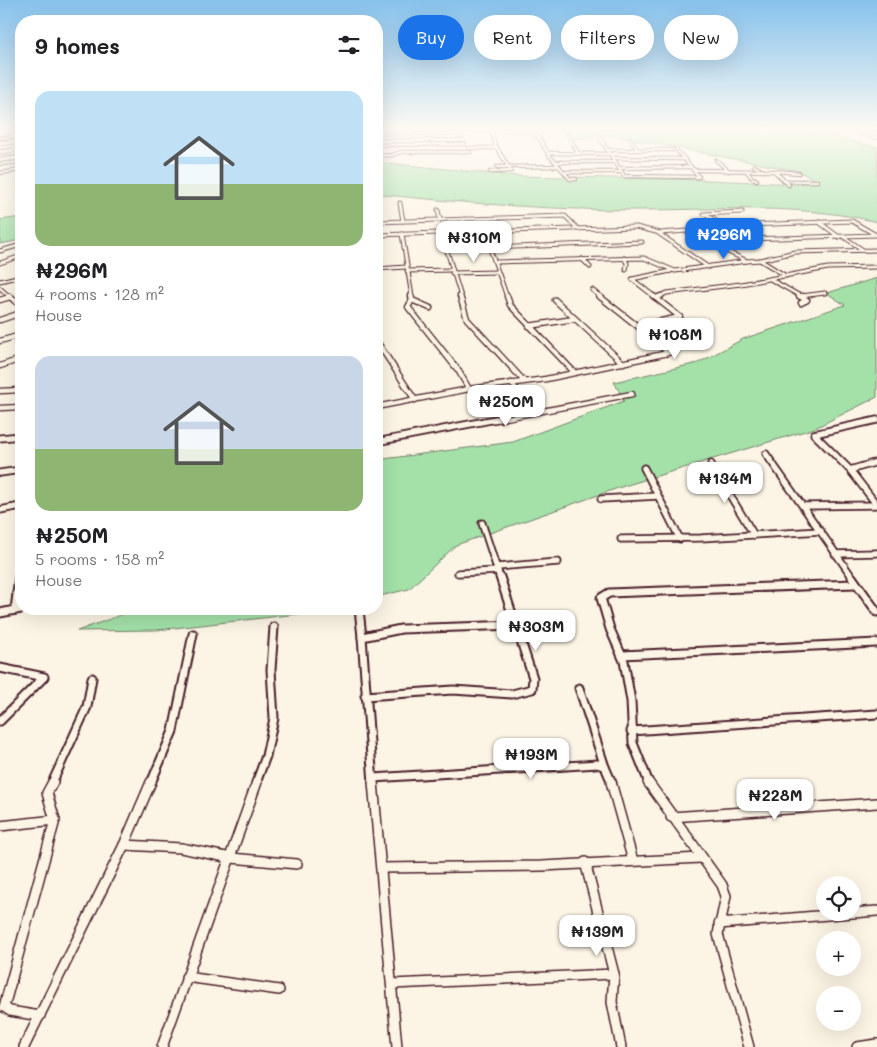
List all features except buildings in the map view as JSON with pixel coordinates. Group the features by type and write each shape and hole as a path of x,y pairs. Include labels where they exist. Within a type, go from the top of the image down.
{"street":[{"path":"569,177 570,179 576,179"},
{"path":"630,177 699,177"},
{"path":"751,177 757,180"},
{"path":"780,177 789,185"},
{"path":"785,181 817,181"},
{"path":"400,203 403,221"},
{"path":"438,210 440,220"},
{"path":"719,248 751,242 704,214 742,212"},
{"path":"383,222 565,216 578,229"},
{"path":"461,232 464,218"},
{"path":"725,226 854,221 876,235"},
{"path":"819,222 839,236"},
{"path":"444,241 444,233 638,227 658,233 708,267"},
{"path":"484,232 488,248 510,305 574,372"},
{"path":"691,232 747,261"},
{"path":"658,233 700,232 714,239 711,244"},
{"path":"383,235 441,233 467,319 504,357 524,381"},
{"path":"402,234 412,300 408,307 458,370 469,389"},
{"path":"747,239 876,235"},
{"path":"844,236 863,250"},
{"path":"488,248 642,242"},
{"path":"0,251 15,247"},
{"path":"638,326 680,317 632,279 672,271 760,260 793,252 877,250"},
{"path":"0,263 15,257"},
{"path":"624,258 627,263 626,270"},
{"path":"495,262 649,259 672,271"},
{"path":"582,260 590,267"},
{"path":"760,260 786,276"},
{"path":"656,298 664,294 674,295 678,292 828,268 877,267"},
{"path":"383,269 497,272"},
{"path":"0,281 15,277"},
{"path":"770,278 807,300 801,303"},
{"path":"0,288 15,301"},
{"path":"383,406 469,389 524,381 546,380 574,372 668,353 638,326 592,290"},
{"path":"801,296 826,293"},
{"path":"0,300 10,297"},
{"path":"412,300 430,308"},
{"path":"555,300 623,363"},
{"path":"0,320 15,315"},
{"path":"529,326 574,319"},
{"path":"0,341 15,337"},
{"path":"383,351 415,400"},
{"path":"0,366 15,361"},
{"path":"512,383 536,412"},
{"path":"0,391 15,390"},
{"path":"383,441 632,394"},
{"path":"0,408 15,407"},
{"path":"877,420 814,434 850,470 877,505"},
{"path":"0,438 15,437"},
{"path":"766,454 804,506 855,584 876,609"},
{"path":"850,470 877,462"},
{"path":"711,464 754,535"},
{"path":"644,468 680,539"},
{"path":"0,473 15,471"},
{"path":"601,499 658,496"},
{"path":"804,506 877,505"},
{"path":"0,510 15,507"},
{"path":"365,696 453,690 512,694 532,689 533,678 482,523"},
{"path":"621,539 680,539 821,531"},
{"path":"835,554 877,553"},
{"path":"458,573 558,562"},
{"path":"749,1047 718,934 726,896 722,885 671,817 648,782 633,743 631,701 622,655 610,629 601,602 604,594 609,592 855,584"},
{"path":"0,613 15,610"},
{"path":"360,615 365,696 397,1047"},
{"path":"362,637 401,629 441,629 470,625 516,625"},
{"path":"162,1047 266,756 274,718 271,670 274,627"},
{"path":"24,1047 124,845 173,731 193,634"},
{"path":"622,655 877,643"},
{"path":"0,668 44,677 0,721"},
{"path":"40,1016 10,1011 4,1007 55,820 47,793 70,748 87,707 92,678"},
{"path":"579,688 633,861"},
{"path":"631,731 877,714"},
{"path":"373,778 598,764 605,767"},
{"path":"671,817 877,803"},
{"path":"0,826 55,820"},
{"path":"124,845 180,848 231,858 297,864"},
{"path":"382,868 542,866 585,862 701,858"},
{"path":"585,862 614,974 610,992 611,1004 621,1047"},
{"path":"719,924 877,912"},
{"path":"392,984 614,974"},
{"path":"186,977 279,990"},
{"path":"857,1047 877,1044"}],"green space":[{"path":"383,177 557,177 796,184 818,181 810,177 877,177 877,222 848,216 788,210 571,209 383,195"},
{"path":"15,218 15,241 0,244 0,220"},
{"path":"877,278 877,397 815,428 621,487 456,545 409,589 383,595 383,459 513,442 624,401 614,382 698,363 743,339 845,305 827,293"},
{"path":"121,615 290,615 157,630 77,631"}]}
